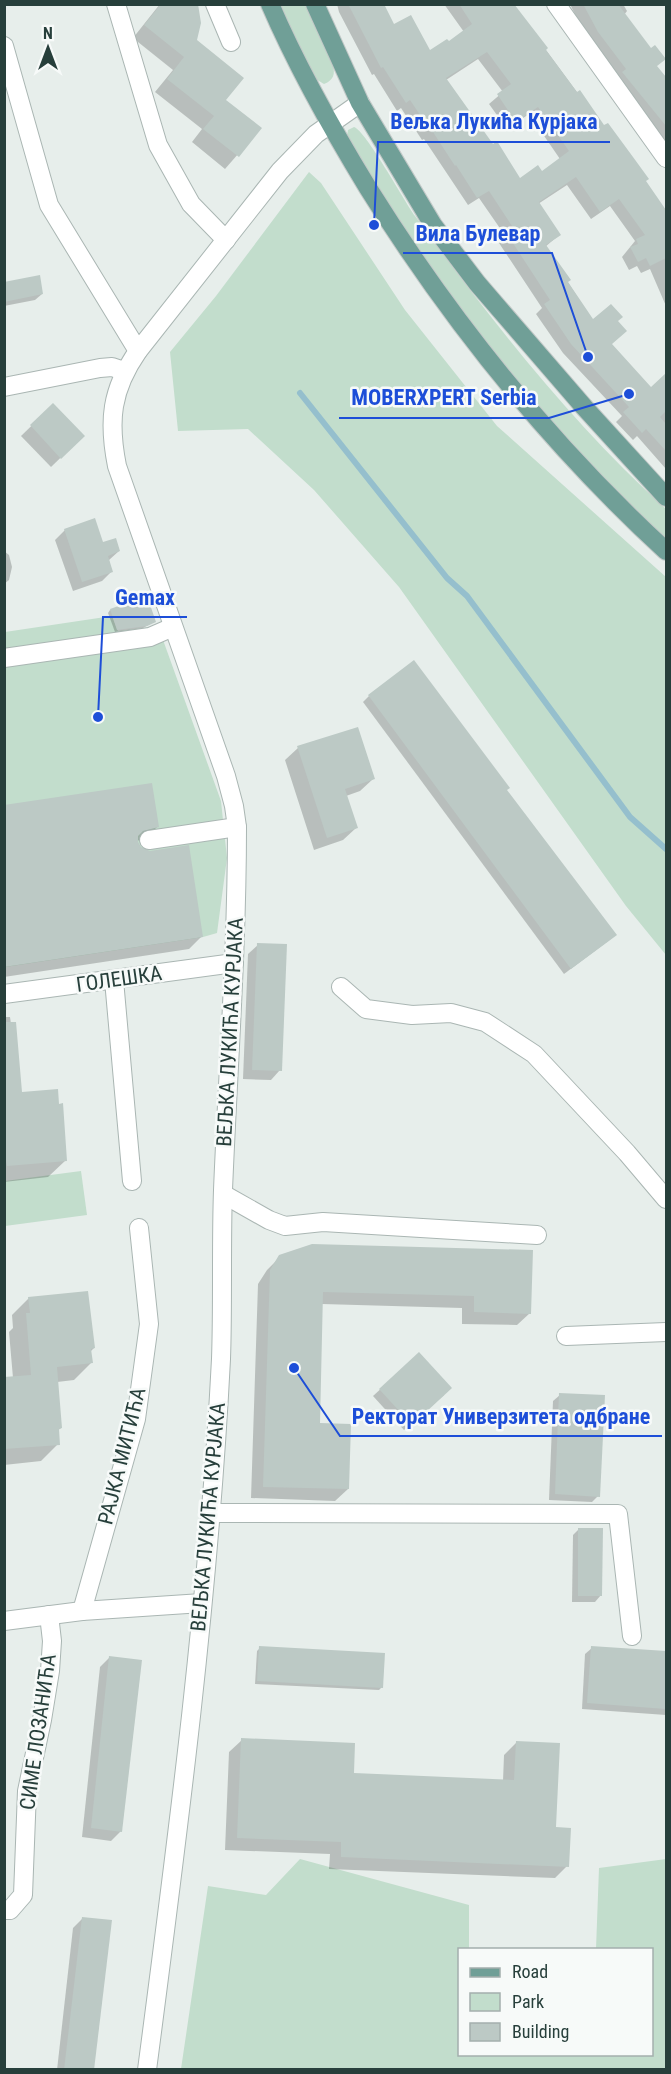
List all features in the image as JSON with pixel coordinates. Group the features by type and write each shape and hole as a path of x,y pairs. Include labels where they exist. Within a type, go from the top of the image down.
{"main road":[{"path":"270,4 329,124 433,287 478,346 567,450 624,512 666,551"},
{"path":"315,4 360,103 433,225 477,282 584,407 666,497"}],"street":[{"path":"116,4 158,145 191,204 226,240"},
{"path":"215,4 231,42"},
{"path":"556,4 666,158"},
{"path":"4,46 49,206 138,351"},
{"name":"ВЕЉКА ЛУКИЋА КУРЈАКА","path":"147,2070 197,1662 210,1514 220,1360 223,1194 234,963 237,827 226,776 117,466 113,446 115,398 124,370 280,171 305,144 360,103"},
{"path":"4,387 100,368 112,367 124,370"},
{"path":"4,657 150,637 173,627"},
{"path":"149,840 237,827"},
{"name":"ГОЛЕШКА","path":"4,994 234,963"},
{"path":"114,980 132,1181"},
{"path":"341,987 366,1009 412,1015 451,1013 484,1022 534,1054 627,1153 666,1199"},
{"path":"223,1194 269,1220 285,1226 323,1222 537,1235"},
{"name":"РАЈКА МИТИЋА","path":"82,1611 136,1419 149,1324 139,1228"},
{"path":"566,1336 666,1332"},
{"path":"210,1514 618,1514 632,1636"},
{"path":"4,1621 82,1611 202,1603"},
{"name":"СИМЕ ЛОЗАНИЋА","path":"4,1910 10,1910 23,1895 27,1791 50,1671 52,1641 49,1615"}],"green space":[{"path":"279,5 305,5 333,65 334,71 330,81 324,84 314,78"},
{"path":"354,127 367,140 415,216 533,369 597,442 666,509 666,542 625,501 528,395 479,337 357,163 347,136 348,130"},
{"path":"309,172 321,183 405,310 497,426 666,577 666,955 626,906 399,587 314,490 248,429 178,431 170,352 216,296"},
{"path":"112,616 118,631 158,626 221,801 227,858 217,933 5,967 5,632"},
{"path":"81,1171 87,1215 5,1226 5,1181"},
{"path":"300,1859 469,1905 469,1948 458,1948 458,2056 653,2056 653,1948 596,1948 599,1868 666,1859 666,2069 181,2069 208,1886 266,1895"}],"building":[{"path":"161,4 198,4 201,23 197,40 244,78 226,100 262,128 239,157 203,129 214,116 167,79 184,57 144,25"},
{"path":"348,4 384,4 394,24 411,15 430,50 447,39 449,41 472,24 459,4 514,4 548,48 546,50 577,92 580,90 604,125 608,123 649,179 646,181 666,210 666,258 650,266 646,258 638,262 630,247 638,244 636,239 645,235 619,199 600,212 576,177 539,202 561,235 546,245 571,280 568,282 593,319 611,304 623,317 618,321 627,331 612,344 651,387 666,373 666,411 660,417 666,424 666,451 646,429 642,433 623,412 629,407 571,344 544,304 550,300 507,234 514,229 489,191 477,198 410,100 406,103 383,67 381,68","holes":["487,52 511,84 497,94 516,122 538,107 569,151 542,171 538,165 520,178 497,141 493,144 446,78"]},
{"path":"583,4 618,4 651,48 655,45 666,59 657,66 666,77 666,126 622,72 626,69 598,32"},
{"path":"40,275 43,294 4,302 4,282"},
{"path":"53,403 85,436 61,459 30,425"},
{"path":"95,518 103,542 116,538 120,551 108,556 113,572 82,582 64,529"},
{"path":"147,596 156,622 147,626 117,630 110,609"},
{"path":"414,660 510,788 507,790 617,935 571,969 368,695"},
{"path":"358,727 375,779 345,789 358,828 327,838 297,746"},
{"path":"152,783 159,827 143,831 138,836 138,842 141,847 150,851 189,845 203,937 4,967 4,805"},
{"path":"257,943 287,944 282,1071 252,1070"},
{"path":"4,1022 16,1022 22,1092 58,1089 59,1104 63,1103 67,1161 7,1166 4,1150"},
{"path":"312,1244 533,1250 531,1314 474,1312 474,1296 323,1292 320,1423 351,1424 349,1489 263,1487 270,1270 279,1255"},
{"path":"88,1291 95,1348 91,1349 93,1363 57,1367 62,1428 59,1429 60,1445 4,1449 4,1377 31,1375 26,1313 30,1313 28,1297"},
{"path":"419,1352 452,1388 412,1425 379,1389"},
{"path":"559,1393 605,1395 600,1497 555,1494"},
{"path":"578,1528 603,1528 602,1596 578,1596"},
{"path":"259,1646 385,1653 383,1688 257,1681"},
{"path":"591,1646 666,1651 666,1709 587,1703"},
{"path":"109,1656 142,1660 122,1832 91,1828"},
{"path":"241,1738 355,1743 354,1773 514,1780 516,1741 560,1743 556,1827 571,1828 569,1867 341,1857 341,1842 237,1838"},
{"path":"82,1917 112,1920 94,2070 64,2070"}],"waterway":[{"path":"300,393 447,578 467,596 630,817 666,849"}],"place":[{"name":"Вељка Лукића Курјака","path":"374,225"},
{"name":"Вила Булевар","path":"588,357"},
{"name":"MOBERXPERT Serbia","path":"629,394"},
{"name":"Gemax","path":"98,717"},
{"name":"Ректорат Универзитета одбране","path":"294,1368"}]}
